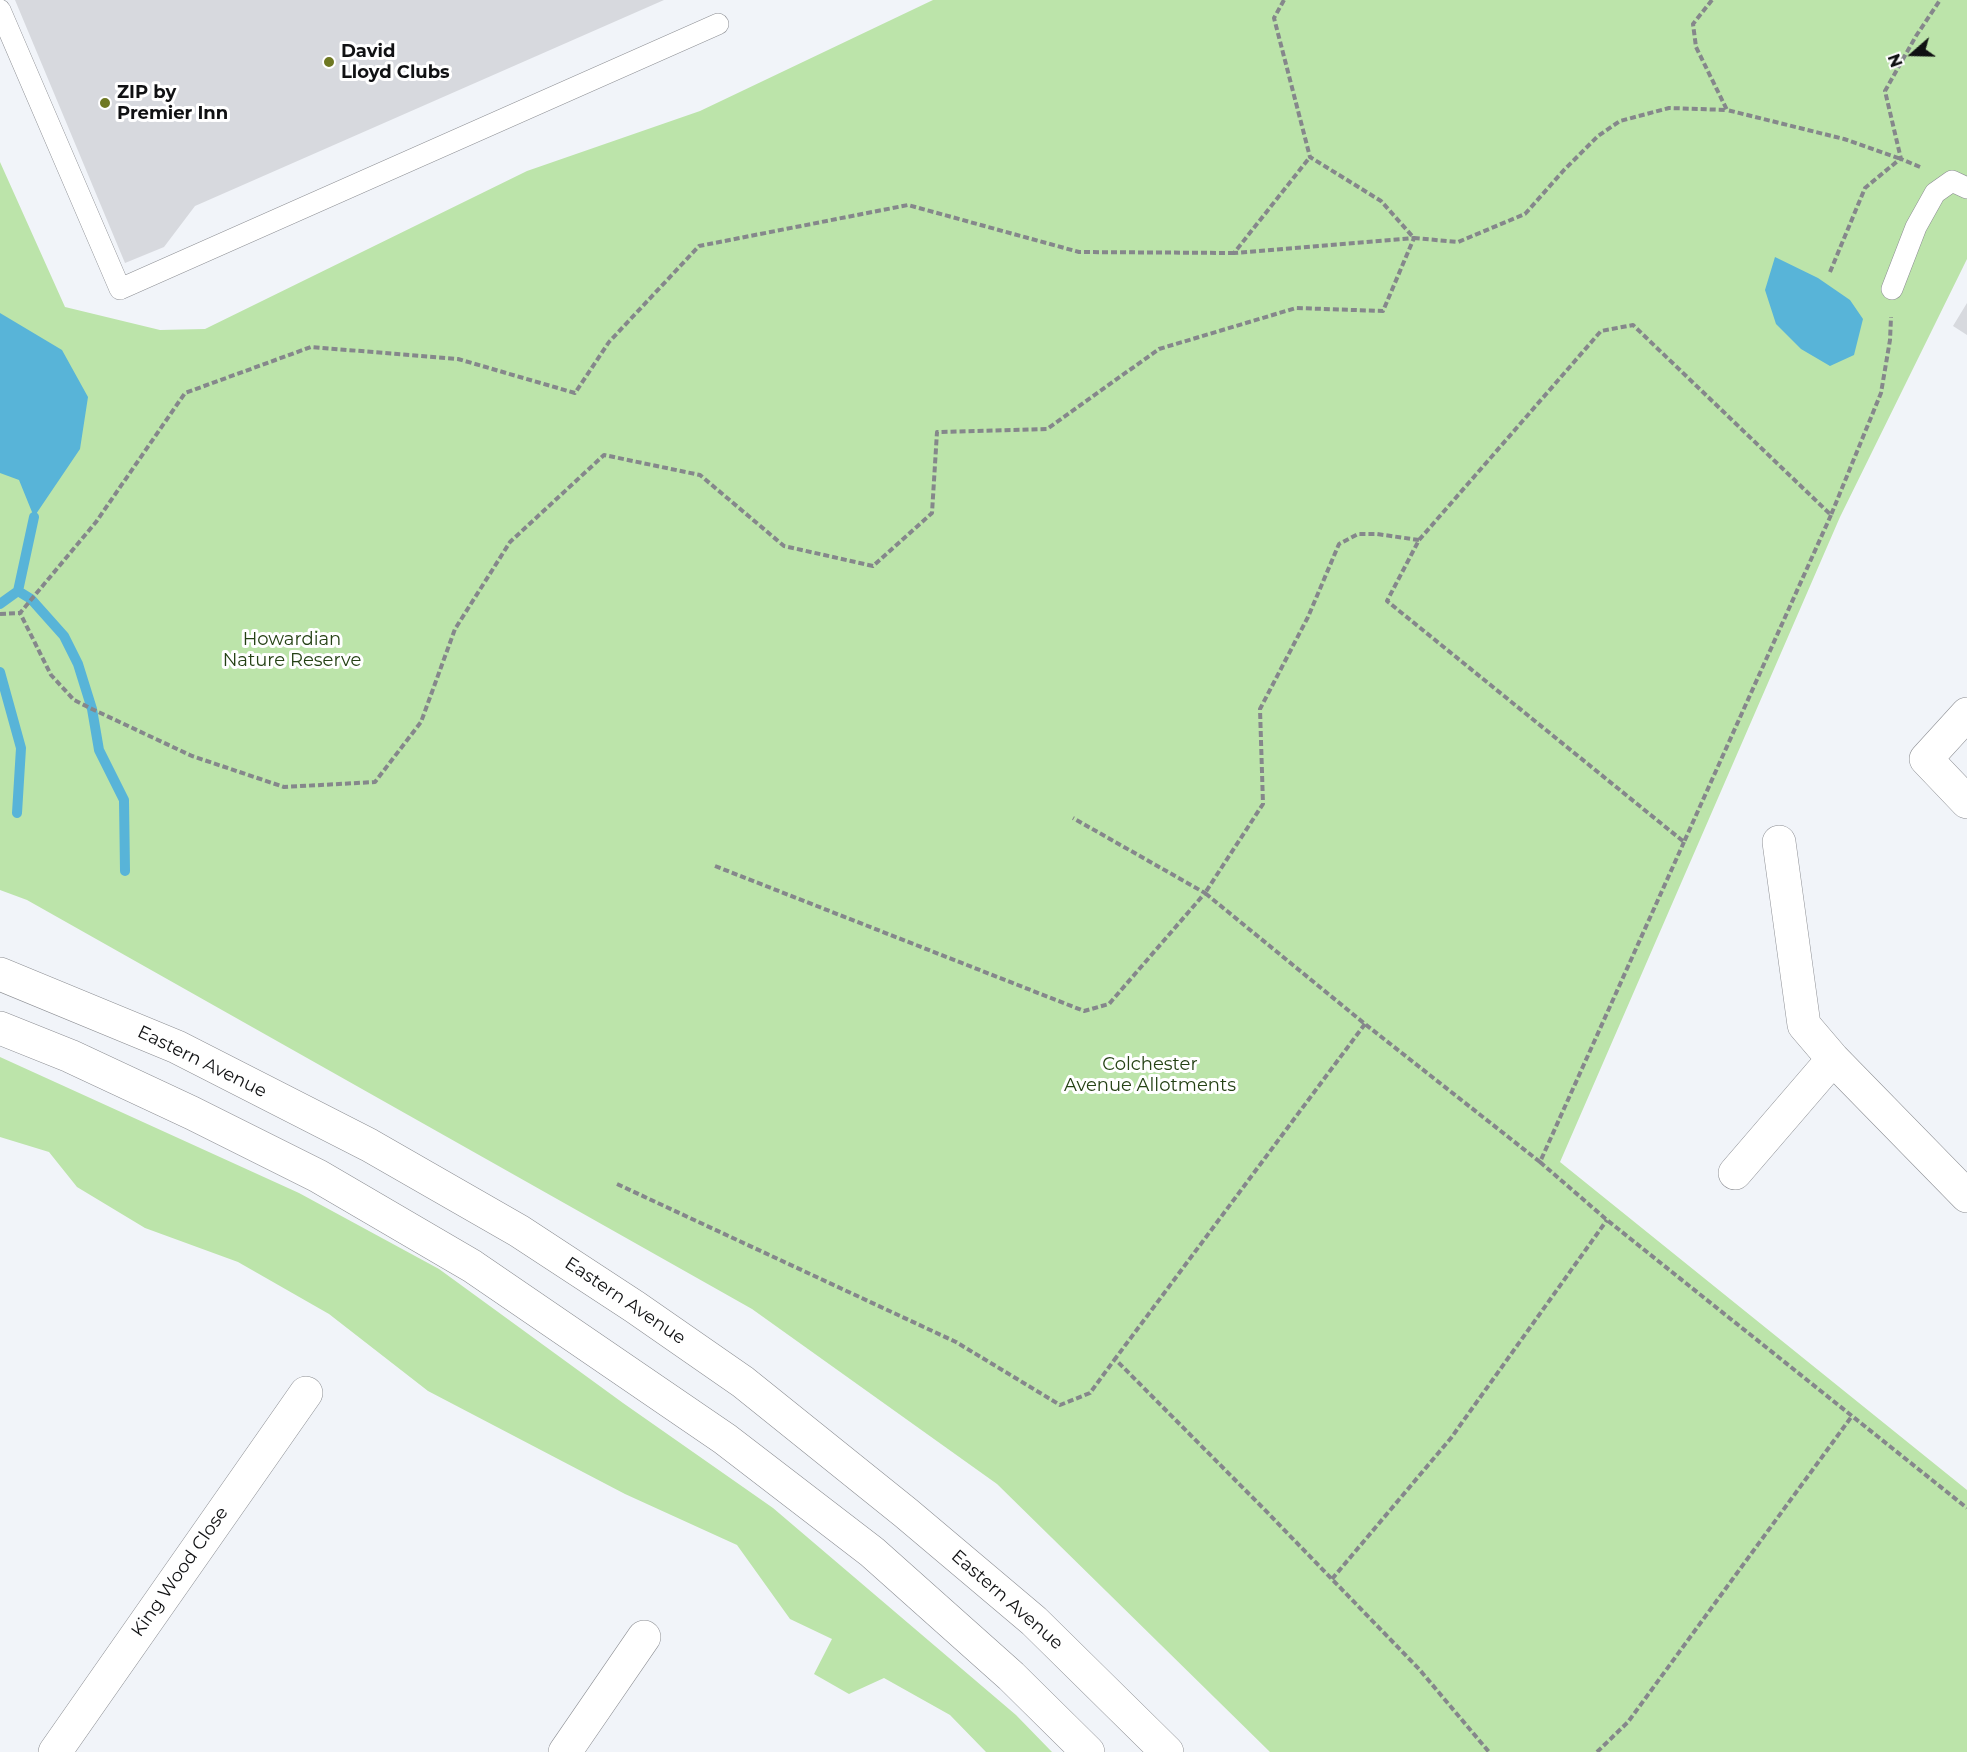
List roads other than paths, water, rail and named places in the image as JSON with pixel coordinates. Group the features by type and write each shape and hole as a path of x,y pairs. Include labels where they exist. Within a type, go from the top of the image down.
{"main road":[{"path":"1967,714 1926,759 1967,802"},
{"path":"1779,842 1804,1025 1833,1059 1967,1196"},
{"name":"Eastern Avenue","path":"0,974 177,1047 369,1145 519,1231 635,1307 743,1382 906,1513 1034,1621 1167,1752"},
{"path":"0,1028 70,1056 308,1171 472,1266 725,1439 872,1552 1011,1676 1088,1752"},
{"path":"1736,1173 1833,1059"},
{"name":"King Wood Close","path":"55,1752 306,1392"},
{"path":"565,1752 644,1637"}],"lane":[{"path":"0,10 120,289 718,24"},
{"path":"1892,289 1916,227 1935,194 1960,184"}],"water":[{"path":"1775,257 1818,278 1850,300 1863,319 1854,355 1830,366 1801,349 1776,324 1765,290"},
{"path":"0,313 62,350 88,397 80,449 34,517 19,480 0,473"}],"waterway":[{"path":"34,517 18,591 31,599 64,636 78,664 92,709 99,750 124,800 125,871"},
{"path":"0,604 18,591"},
{"path":"0,672 21,748 17,813"}],"place":[{"name":"David Lloyd Clubs","path":"329,62"},
{"name":"ZIP by Premier Inn","path":"105,103"}],"park label":[{"name":"Howardian Nature Reserve","path":"292,650"},
{"name":"Colchester Avenue Allotments","path":"1150,1075"}]}
